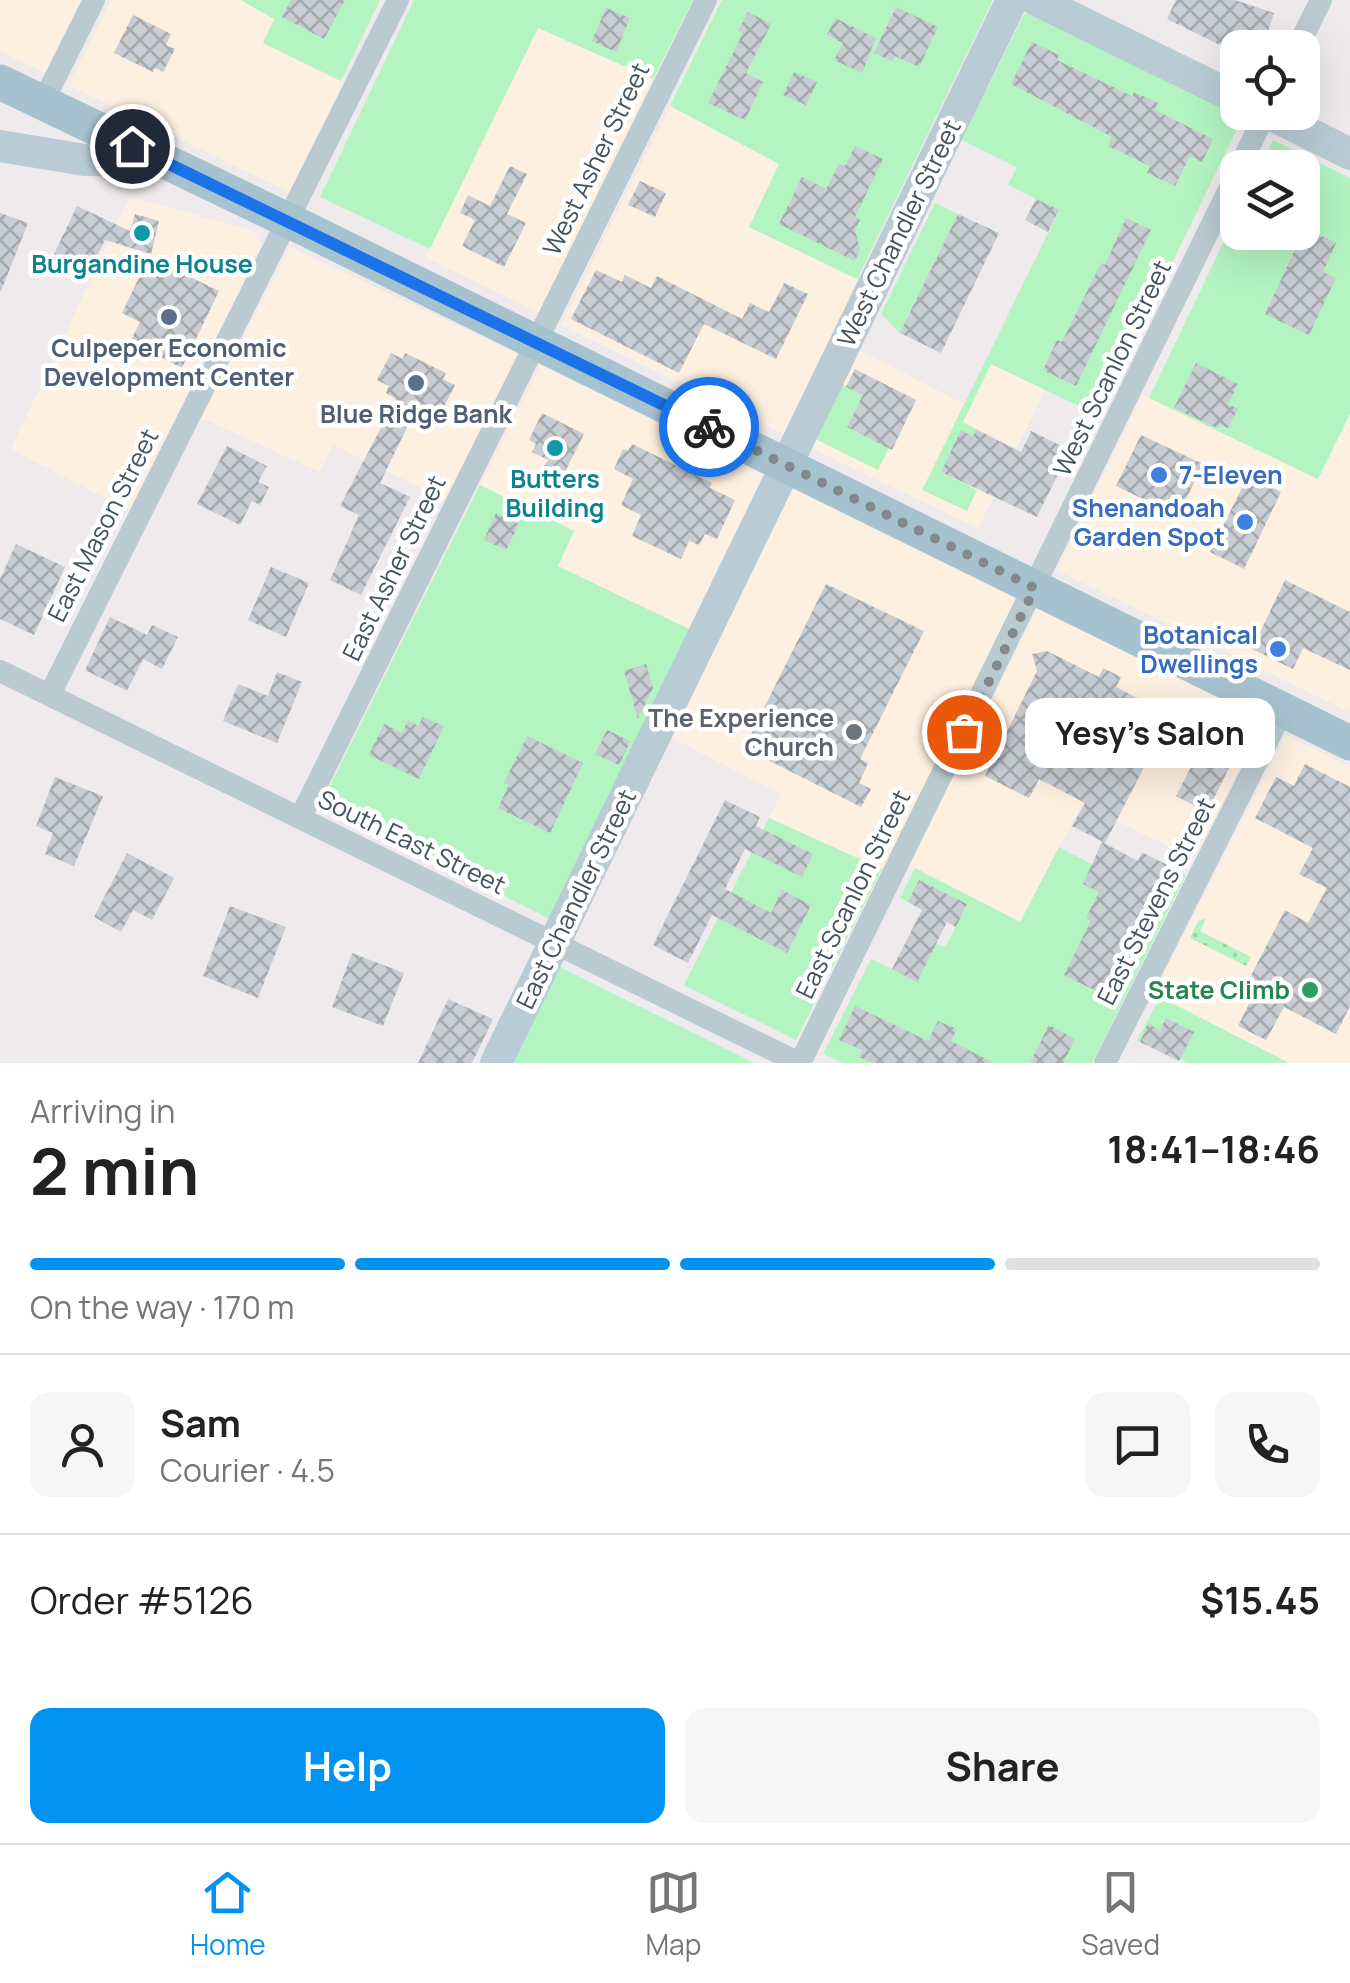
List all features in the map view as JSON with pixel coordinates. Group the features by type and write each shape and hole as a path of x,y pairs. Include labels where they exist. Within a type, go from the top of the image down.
{"main road":[{"path":"0,82 1350,743"}],"street":[{"path":"43,102 94,0"},
{"name":"East Mason Street","path":"50,694 398,0"},
{"name":"West Asher Street","path":"536,342 706,0"},
{"name":"West Chandler Street","path":"786,466 1012,0"},
{"path":"1036,0 1220,90"},
{"path":"1306,30 1320,0"},
{"path":"1301,130 1350,154"},
{"path":"0,146 85,160 162,161"},
{"name":"West Scanlon Street","path":"1035,588 1220,206"},
{"name":"East Asher Street","path":"300,818 536,342"},
{"name":"East Chandler Street","path":"496,1063 786,466"},
{"name":"East Scanlon Street","path":"799,1063 1035,588"},
{"name":"South East Street","path":"0,671 799,1063"},
{"name":"East Stevens Street","path":"1106,1063 1283,710"}],"shaded area":[{"path":"0,0 82,0 45,73 0,51"},
{"path":"111,0 241,0 274,19 263,43 344,83 291,193 68,85"},
{"path":"538,27 653,79 540,313 425,257"},
{"path":"670,106 779,164 750,227 862,281 788,436 561,325"},
{"path":"130,196 249,230 261,246 130,511 11,449"},
{"path":"290,247 518,354 445,499 333,445 320,472 202,418"},
{"path":"857,349 970,407 991,364 1045,390 978,528 811,448"},
{"path":"540,365 767,477 693,631 557,566 574,530 480,485"},
{"path":"1143,394 1317,479 1350,414 1350,712 1057,570"},
{"path":"792,489 1017,599 882,869 769,818 781,794 668,736"},
{"path":"1038,608 1264,720 1194,859 1082,804 1021,922 909,865"},
{"path":"1286,735 1350,767 1350,1063 1289,1063 1154,994"}],"green space":[{"path":"241,0 380,0 341,81 263,43 274,19"},
{"path":"414,0 693,0 653,79 538,28 430,249 320,197"},
{"path":"722,0 993,0 857,279 749,227 779,164 670,106"},
{"path":"1024,14 1034,15 1220,106 1220,130 1236,130 1227,150 1220,150 1220,164 1098,415 991,364 963,422 976,429 973,436 961,431 941,472 977,490 967,511 922,490 1059,211 1008,185 1017,167 962,140"},
{"path":"1273,140 1293,150 1268,150"},
{"path":"1320,163 1350,178 1350,414 1318,479 1149,398 1220,250 1320,250"},
{"path":"935,203 958,214 900,333 881,314"},
{"path":"841,384 860,393 886,393 859,404 847,427 889,448 878,470 815,439"},
{"path":"480,485 574,531 558,566 693,631 550,919 321,804"},
{"path":"769,818 882,869 796,1040 684,985"},
{"path":"1059,847 1156,898 1171,867 1186,875 1092,1063 843,1063 823,1054 871,959 917,981 936,943 945,947 967,905 920,880 908,902 900,898 915,868 1020,922"},
{"path":"1206,918 1200,931 1251,957 1246,966 1190,938 1198,921"},
{"path":"560,967 754,1063 513,1063"},
{"path":"1160,997 1289,1063 1188,1063 1180,1059 1193,1032 1166,1018 1160,1030 1149,1025 1137,1041"}],"building":[{"path":"291,0 345,0 324,39 282,17"},
{"path":"1176,0 1235,0 1274,13 1269,30 1220,30 1220,45 1167,19"},
{"path":"896,7 938,27 919,67 895,56 892,61 874,53"},
{"path":"606,8 630,18 616,52 592,41"},
{"path":"748,12 771,24 746,73 763,82 745,120 708,103 743,33 738,31"},
{"path":"133,15 171,34 166,45 175,49 163,72 155,68 153,72 114,53"},
{"path":"835,18 876,38 862,73 834,60 843,43 827,35"},
{"path":"1032,42 1059,55 1057,60 1132,96 1134,92 1158,103 1155,110 1213,139 1202,162 1190,156 1175,186 1147,173 1150,166 1108,146 1112,137 1011,84"},
{"path":"794,72 817,82 806,105 783,95"},
{"path":"855,146 883,159 855,217 860,220 855,230 860,249 855,261 779,224 802,177 826,189 839,164 845,166"},
{"path":"510,166 527,174 507,214 526,223 504,267 462,246 475,220 460,213 468,195 490,206"},
{"path":"640,181 666,193 655,217 628,205"},
{"path":"1036,199 1059,210 1048,232 1025,220"},
{"path":"77,206 130,231 135,214 159,221 151,254 105,240 90,271 54,254"},
{"path":"0,213 28,223 1,291 0,291"},
{"path":"958,214 999,233 941,353 900,333"},
{"path":"1126,218 1151,230 1076,386 1043,370 1057,340 1062,342 1101,263 1105,265"},
{"path":"1320,235 1336,243 1323,272 1336,278 1309,335 1265,314 1295,250 1320,250"},
{"name":"Culpeper Economic Development Center","path":"149,257 219,291 182,368 130,342 140,322 122,313"},
{"path":"596,270 622,282 625,275 651,288 657,276 742,319 750,303 769,312 784,283 808,294 776,359 704,324 679,373 571,319"},
{"path":"391,353 403,359 405,353 446,373 443,379 455,385 441,413 429,407 426,413 416,409 380,483 410,497 361,595 330,580 359,515 340,506 396,399 386,393 389,386 377,380"},
{"path":"1196,363 1238,384 1228,404 1238,409 1228,428 1219,424 1217,428 1174,408"},
{"path":"855,369 916,400 892,450 847,427 863,395 846,387"},
{"name":"Butters Building","path":"542,413 584,434 558,486 539,476 548,460 532,452 536,444 529,440"},
{"path":"976,429 1021,452 1031,431 1070,450 1037,517 941,472 961,430 973,436"},
{"name":"7-Eleven","path":"1141,435 1203,464 1178,516 1116,486"},
{"path":"632,444 712,483 710,488 735,500 717,539 705,534 699,545 689,541 681,559 632,536 641,515 621,505 633,479 614,469 623,449 628,451"},
{"path":"227,446 267,466 258,482 269,487 260,505 252,501 240,525 197,504"},
{"name":"Shenandoah Garden Spot","path":"1248,476 1281,492 1244,569 1210,552"},
{"path":"496,513 519,524 506,550 484,540"},
{"path":"16,544 65,567 34,635 0,619 0,579"},
{"path":"271,567 309,583 286,637 248,620"},
{"path":"1285,580 1350,612 1350,670 1303,648 1293,669 1252,649"},
{"path":"826,584 924,631 860,759 868,763 859,783 871,789 861,807 744,748"},
{"path":"110,617 147,635 152,625 178,637 162,669 143,659 127,691 85,670"},
{"path":"1047,651 1099,677 1103,668 1121,677 1116,687 1238,750 1207,812 1176,796 1192,765 1155,746 1105,843 1072,826 1085,803 1039,779 1029,798 985,776 1037,671 1032,654"},
{"path":"646,664 653,688 638,719 624,671"},
{"path":"277,672 302,682 277,743 223,721 238,684 268,696"},
{"path":"423,717 444,726 419,779 369,755 384,724 402,733 408,720 418,726"},
{"path":"607,730 630,741 619,765 595,754"},
{"path":"527,736 583,763 550,833 498,808 509,785 504,783"},
{"path":"1305,764 1350,787 1350,1006 1336,1034 1284,1007 1266,1040 1238,1026 1255,992 1245,987 1285,910 1308,923 1327,888 1299,874 1313,848 1255,818 1276,777 1294,786"},
{"path":"55,777 103,796 74,866 45,854 53,833 36,826"},
{"path":"725,800 760,817 756,826 813,854 802,877 745,849 725,889 771,913 782,890 811,905 787,953 712,915 688,963 653,945"},
{"path":"1102,842 1138,861 1142,852 1171,867 1123,967 1129,970 1114,1000 1064,975 1091,921 1086,918 1099,892 1083,884"},
{"path":"127,853 174,878 152,920 133,910 121,932 94,917"},
{"path":"919,880 967,904 956,927 947,922 917,982 892,969 922,910 908,902"},
{"path":"230,906 286,927 258,998 203,976"},
{"path":"352,953 404,973 383,1026 332,1007"},
{"path":"448,999 493,1019 472,1063 418,1063"},
{"path":"855,1006 928,1041 938,1021 957,1029 951,1041 994,1063 872,1063 859,1057 862,1050 839,1040"},
{"path":"1166,1018 1194,1032 1179,1061 1140,1042 1148,1024 1160,1030"},
{"path":"1049,1025 1075,1039 1063,1063 1030,1063"}],"way so far":[{"path":"709,427 1035,588 964,732"}],"place":[{"name":"Burgandine House","path":"142,233"},
{"name":"Culpeper Economic Development Center","path":"169,317"},
{"name":"Blue Ridge Bank","path":"416,383"},
{"name":"Butters Building","path":"555,448"},
{"name":"7-Eleven","path":"1159,475"},
{"name":"Shenandoah Garden Spot","path":"1245,522"},
{"name":"Botanical Dwellings","path":"1278,649"},
{"name":"The Experience Church","path":"854,732"},
{"name":"Yesy's Salon","path":"964,732"},
{"name":"State Climb","path":"1310,990"}],"route":[{"path":"132,146 709,427"}]}
